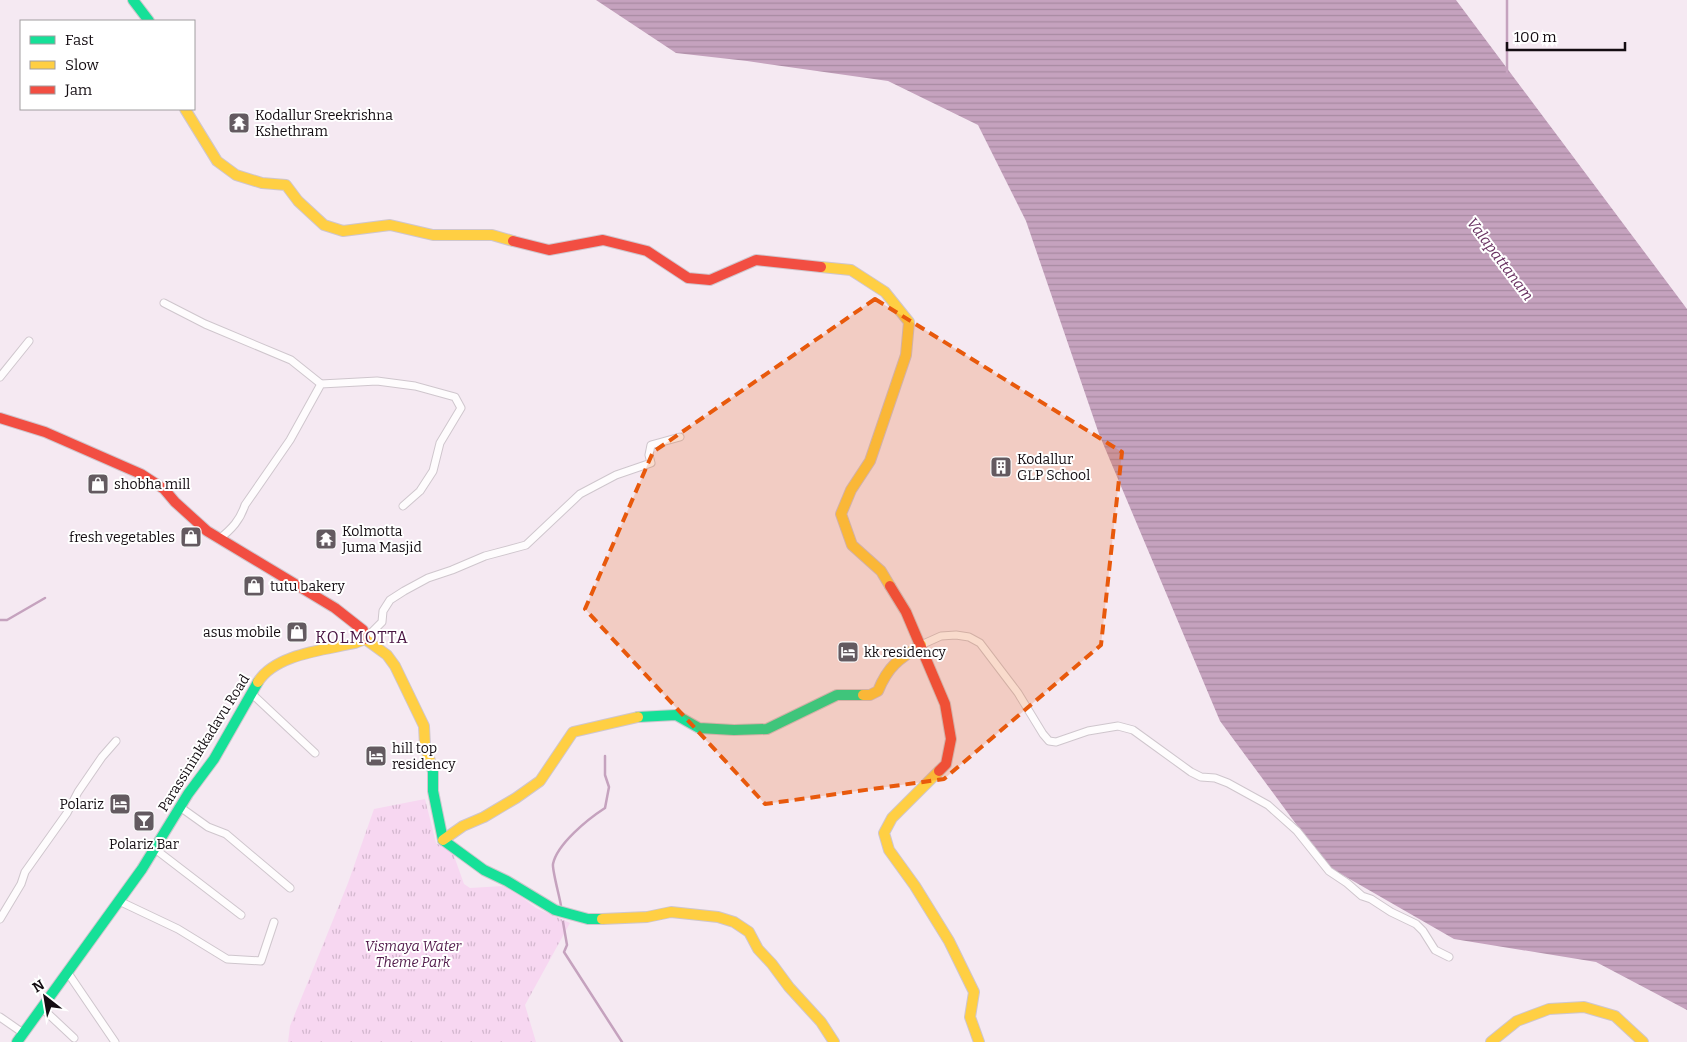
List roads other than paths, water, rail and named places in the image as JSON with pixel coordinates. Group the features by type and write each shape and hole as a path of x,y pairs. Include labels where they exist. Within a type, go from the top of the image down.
{"street":[{"path":"133,0 147,20"},
{"path":"186,110 218,161 236,175 262,182 286,185 298,201 324,225 343,231 390,225 434,235 492,235 549,250 603,240 647,252 688,278 710,280 756,260 851,270 885,292 909,322 906,355 870,461 850,490 841,514 852,545 881,572 906,612 944,704 950,739 946,764 892,818 884,833 889,850 915,886 949,941 974,992 970,1017 979,1042"},
{"path":"164,303 205,324 291,360 321,384 377,381 415,386 455,397 461,408 440,443 433,471 420,491 403,506"},
{"path":"0,377 29,341"},
{"path":"219,539 241,517 245,505 290,440 321,384"},
{"path":"0,418 45,432 142,474 164,489 182,508 219,539 335,608 363,630 365,638 387,655 394,666 424,726 426,746 433,772 433,791 443,840 484,870 507,881 555,910 588,919 646,917 671,912 718,917 734,922 749,932 758,949 821,1022 834,1042"},
{"path":"365,638 382,622 383,611 390,600 404,591 428,578 485,556 526,545 580,494 616,475 651,463 649,455 651,445 680,437"},
{"path":"443,840 463,826 484,817 516,798 540,781 573,732 639,717 676,714 699,728 767,729 838,695 870,695 878,691 882,681 895,662 921,645 941,636 956,635 968,637 980,643 1018,693 1049,741 1056,742 1088,731 1118,726 1133,730 1191,772 1201,777 1215,778 1228,783 1268,805 1297,831 1329,871 1362,896 1416,924 1423,931 1435,950 1449,957"},
{"name":"Parassininkkadavu Road","path":"20,1038 155,849 180,807 214,759 263,674 289,658 355,643 365,638"},
{"path":"251,693 315,753"},
{"path":"0,919 21,884 25,872 67,813 78,792 102,757 116,741"},
{"path":"180,807 208,827 226,834 290,888"},
{"path":"155,849 241,915"},
{"path":"119,901 178,929 227,959 261,960 274,922"},
{"path":"68,973 116,1042"},
{"path":"1491,1042 1517,1021 1549,1009 1584,1007 1614,1016 1643,1042"},
{"path":"42,1008 74,1038"},
{"path":"0,1017 20,1038"}],"water":[{"name":"Valapattanam","path":"596,0 1456,0 1687,309 1687,1010 1596,962 1454,939 1327,866 1220,721 1099,434 1026,221 978,125 888,81 676,53"}],"waterway":[{"path":"1507,0 1507,73"},
{"path":"0,620 7,620 45,598"},
{"path":"561,906 553,864 560,848 567,840 582,825 605,808 609,787 605,775 605,756"},
{"path":"563,922 567,945 564,952 622,1042"}],"place":[{"name":"Kodallur Sreekrishna Kshethram","path":"239,123"},
{"name":"Kodallur GLP School","path":"1001,467"},
{"name":"shobha mill","path":"98,484"},
{"name":"fresh vegetables","path":"191,537"},
{"name":"Kolmotta Juma Masjid","path":"326,539"},
{"name":"tutu bakery","path":"254,586"},
{"name":"asus mobile","path":"297,632"},
{"name":"kk residency","path":"848,652"},
{"name":"hill top residency","path":"376,756"},
{"name":"Polariz","path":"120,804"},
{"name":"Polariz Bar","path":"144,821"}],"district":[{"name":"KOLMOTTA","path":"362,637"}],"park label":[{"name":"Vismaya Water Theme Park","path":"413,954"}]}
